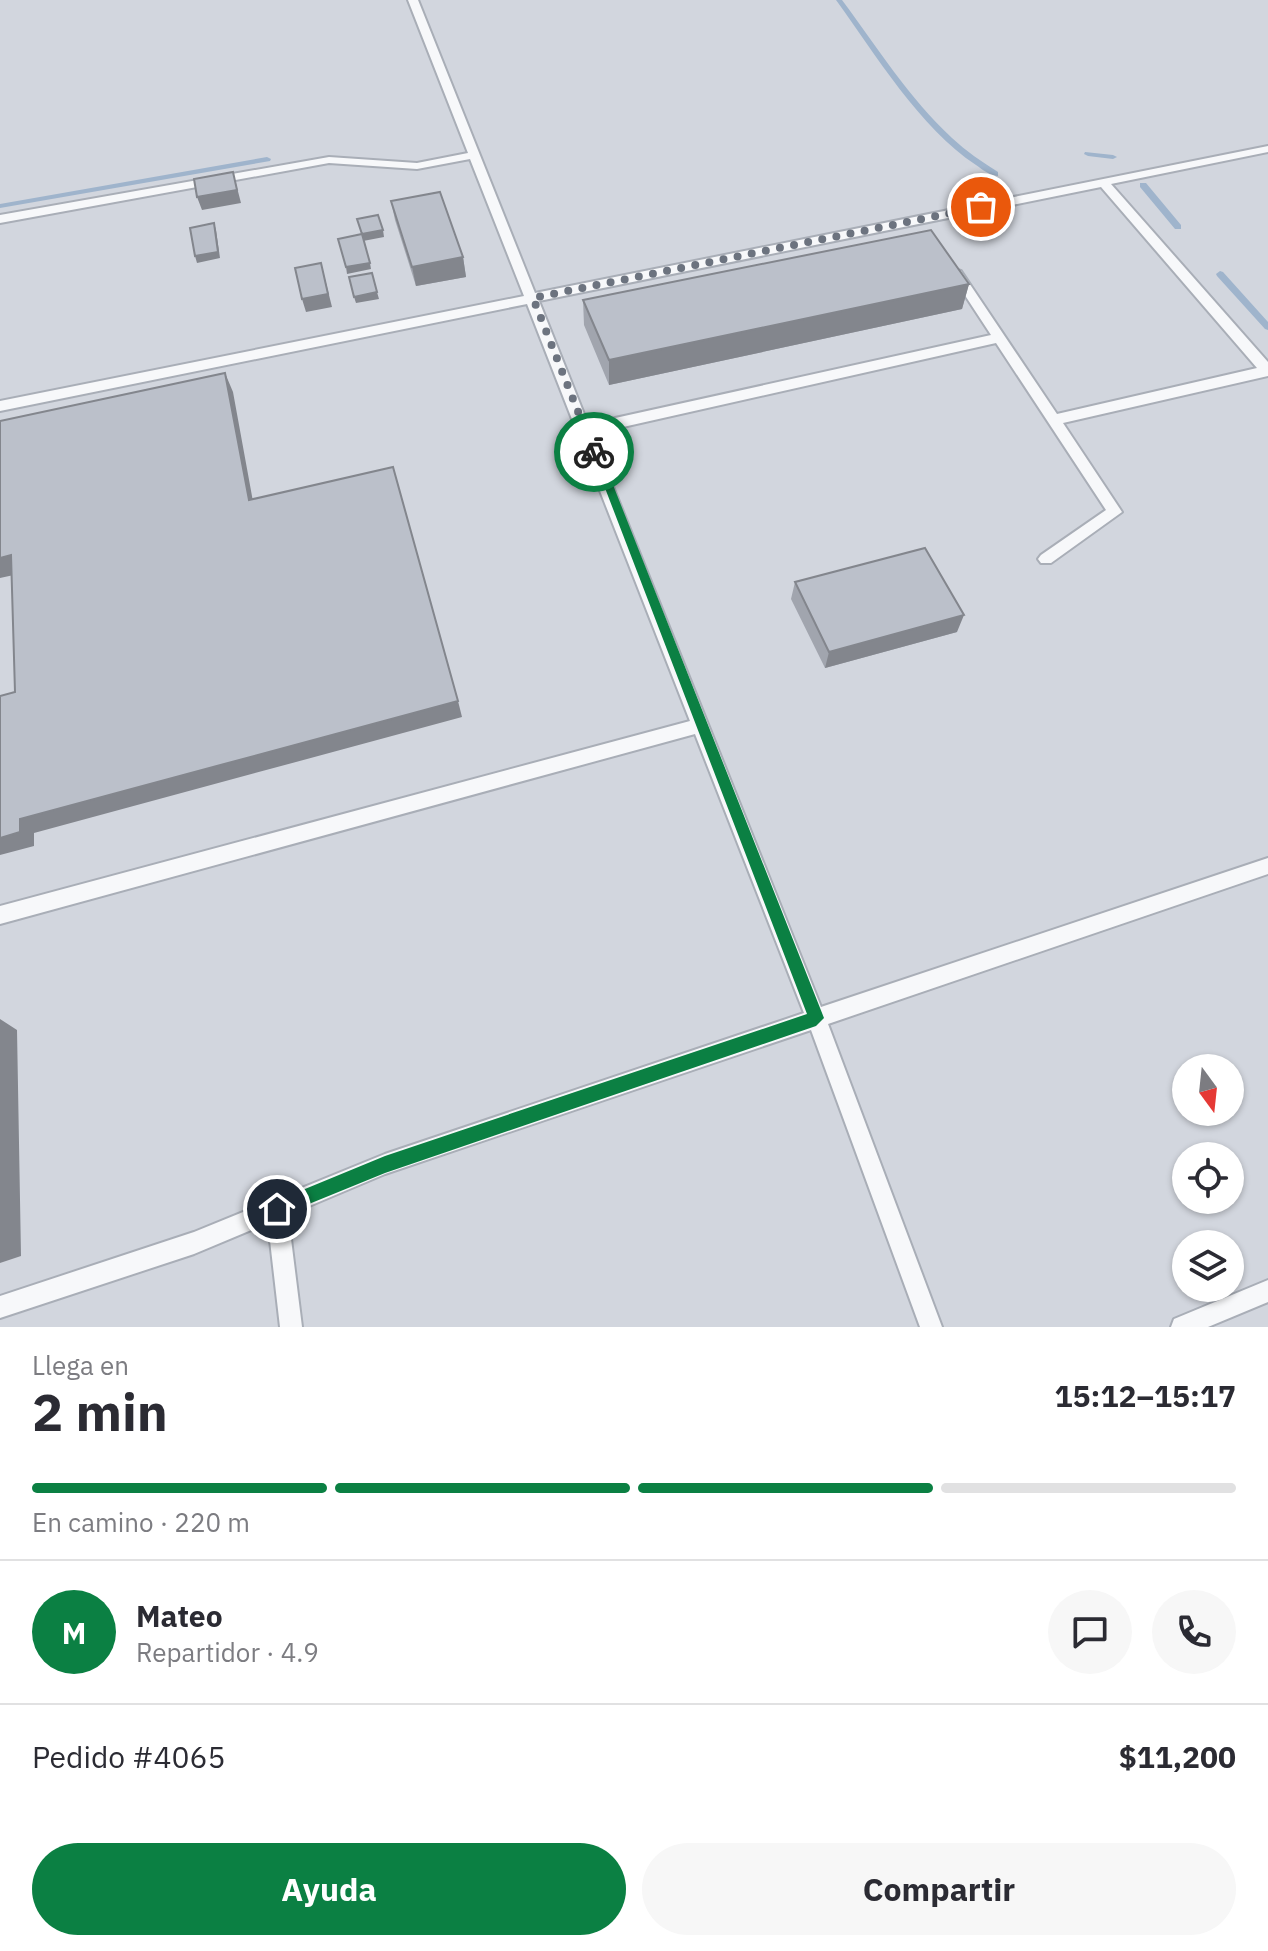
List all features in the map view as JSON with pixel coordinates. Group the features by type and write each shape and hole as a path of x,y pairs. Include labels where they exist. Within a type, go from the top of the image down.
{"lane":[{"path":"413,0 816,1018 931,1327"},
{"path":"0,406 1268,149"},
{"path":"0,219 329,160 417,166 476,155"},
{"path":"1055,420 1268,371 1103,182"},
{"path":"921,219 930,232"},
{"path":"947,259 1115,512 1046,559"},
{"path":"585,430 1000,338"},
{"path":"0,915 701,725"},
{"path":"0,1307 194,1243 385,1164 1265,871"},
{"path":"277,1209 291,1327"},
{"path":"1182,1327 1268,1291"}],"shaded area":[{"path":"0,0 1268,0 1268,1327 0,1327"}],"building":[{"path":"233,172 237,190 197,197 194,179"},
{"path":"440,192 463,257 412,267 391,201"},
{"path":"378,215 383,230 362,234 357,219"},
{"path":"214,223 218,252 195,256 190,228"},
{"path":"931,230 969,284 609,360 583,300"},
{"path":"362,234 370,263 346,267 338,239"},
{"path":"321,263 328,294 302,299 295,268"},
{"path":"372,273 377,292 354,297 349,277"},
{"path":"225,373 249,500 393,467 458,701 20,819 20,832 0,838 0,696 15,692 11,555 0,558 0,421"},
{"path":"925,548 964,615 829,652 795,582"}],"waterway":[{"path":"839,0 929,118 971,159 995,174"},
{"path":"1088,154 1113,157"},
{"path":"0,206 267,159"},
{"path":"1143,185 1178,227"},
{"path":"1220,274 1268,327"}],"way so far":[{"path":"594,452 533,298 981,207"}],"route":[{"path":"277,1209 385,1164 816,1018 594,452"}]}
